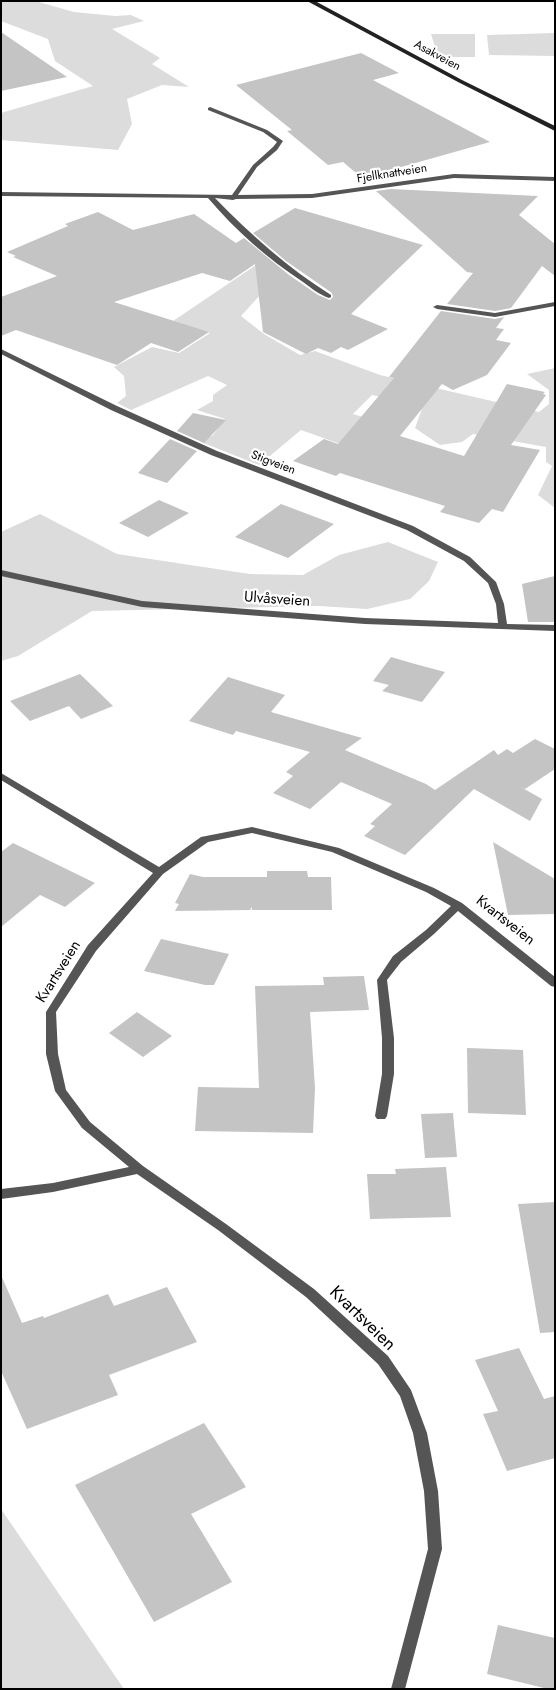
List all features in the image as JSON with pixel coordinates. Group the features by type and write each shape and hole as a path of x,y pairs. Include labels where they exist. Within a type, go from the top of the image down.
{"main road":[{"name":"Asakveien","path":"310,1 555,129"}],"street":[{"path":"210,109 265,131 280,141 276,150 264,157 248,174 232,198"},
{"name":"Fjellknattveien","path":"1,194 232,198 319,195 454,176 555,179"},
{"path":"211,198 236,224 279,262 301,279 329,296"},
{"path":"437,307 495,315 555,304"},
{"name":"Stigveien","path":"1,351 114,408 206,449 410,528 467,559 492,582 500,604 503,626"},
{"name":"Ulvåsveien","path":"1,572 142,604 365,621 555,628"},
{"path":"1,776 159,872"},
{"name":"Kvartsveien","path":"398,1689 435,1549 431,1491 420,1433 406,1394 383,1360 310,1293 222,1226 139,1169 86,1125 61,1091 52,1054 51,1012 92,948 159,872 205,840 252,830 335,850 430,890 458,905 544,972 555,983"},
{"name":"Kvartsveien","path":"381,1116 388,1074 388,1038 382,980 396,959 430,932 458,905"},
{"path":"1,1194 24,1192 139,1169"}],"shaded area":[{"path":"1,1 35,1 74,12 115,16 131,15 144,21 112,29 160,58 152,64 189,87 162,85 127,99 132,124 118,150 1,140 1,113 93,86 55,61 48,39 1,21"},
{"path":"555,33 555,56 489,55 487,35"},
{"path":"431,34 475,34 475,57 438,57"},
{"path":"265,259 262,293 241,316 264,334 300,355 315,351 380,375 539,412 549,404 549,390 527,374 555,368 555,508 538,495 552,466 546,462 546,447 473,434 462,442 440,445 415,428 423,406 372,395 353,414 366,418 351,448 301,430 259,465 201,442 213,435 225,419 197,410 213,401 213,395 227,385 208,376 131,410 117,403 126,396 124,376 114,367 152,347 179,353 210,333 173,321"},
{"path":"40,514 117,554 250,574 303,575 339,555 388,542 438,562 429,581 410,599 367,609 319,606 92,611 18,656 1,661 1,532"},
{"path":"1,1509 124,1689 1,1689"}],"building":[{"path":"1,32 67,77 1,91"},
{"path":"361,53 399,73 373,80 490,142 362,178 343,162 328,165 287,131 292,130 236,85"},
{"path":"391,189 538,196 519,215 555,244 555,276 542,266 511,308 495,311 447,304 473,273 467,272 376,191"},
{"path":"295,208 423,245 351,314 388,329 348,350 341,347 331,353 318,348 306,354 263,332 255,264 230,281 202,273 114,302 209,332 178,352 151,343 117,365 16,330 1,336 1,297 57,276 13,257 16,256 7,252 68,226 65,224 98,212 133,230 194,214 236,243 244,238 289,275 318,295 330,300 333,297 332,293 286,261 253,233"},
{"path":"441,311 495,319 504,317 496,328 504,329 496,340 511,343 487,375 453,390 442,384 400,436 464,456 507,384 545,392 543,394 546,395 511,445 540,450 503,512 492,509 479,523 440,512 445,506 340,473 336,476 293,461 324,439 338,444 394,378 389,377"},
{"path":"193,413 226,420 204,443 177,431"},
{"path":"170,439 197,451 167,483 138,473"},
{"path":"159,500 189,513 148,537 119,523"},
{"path":"281,504 334,524 288,558 235,537"},
{"path":"555,576 555,622 528,622 522,584"},
{"path":"391,657 445,672 422,702 382,691 389,685 373,681"},
{"path":"80,674 113,706 81,719 69,706 30,721 10,701"},
{"path":"228,677 285,695 271,712 362,738 345,750 426,784 435,790 494,750 498,755 507,749 513,753 535,739 555,749 555,769 525,789 519,786 542,799 530,821 474,789 405,855 364,836 375,826 370,824 392,804 341,782 310,809 273,793 293,776 286,772 310,752 236,731 233,735 189,721"},
{"path":"493,842 555,879 555,914 508,915"},
{"path":"13,843 95,883 65,907 40,895 1,927 1,852"},
{"path":"267,871 307,871 308,877 331,877 332,910 252,910 252,907 250,910 175,911 179,904 175,903 190,874 203,877 267,877"},
{"path":"161,939 229,954 214,985 205,985 144,971"},
{"path":"364,976 369,1010 310,1012 315,1088 313,1133 195,1131 198,1087 259,1088 255,986 324,985 323,977"},
{"path":"137,1012 172,1036 143,1057 109,1033"},
{"path":"467,1048 523,1050 526,1115 468,1113"},
{"path":"453,1113 457,1157 425,1158 421,1114"},
{"path":"446,1167 451,1217 370,1219 367,1174 396,1174 395,1169"},
{"path":"555,1202 555,1332 540,1333 518,1204"},
{"path":"1,1275 22,1323 43,1316 44,1318 108,1294 114,1306 167,1287 197,1342 109,1375 118,1395 27,1429 1,1371"},
{"path":"519,1348 544,1399 555,1396 555,1458 507,1471 483,1414 498,1411 475,1360"},
{"path":"204,1423 246,1487 191,1514 232,1582 154,1622 75,1485"},
{"path":"498,1625 555,1638 555,1689 548,1689 487,1674"}]}
